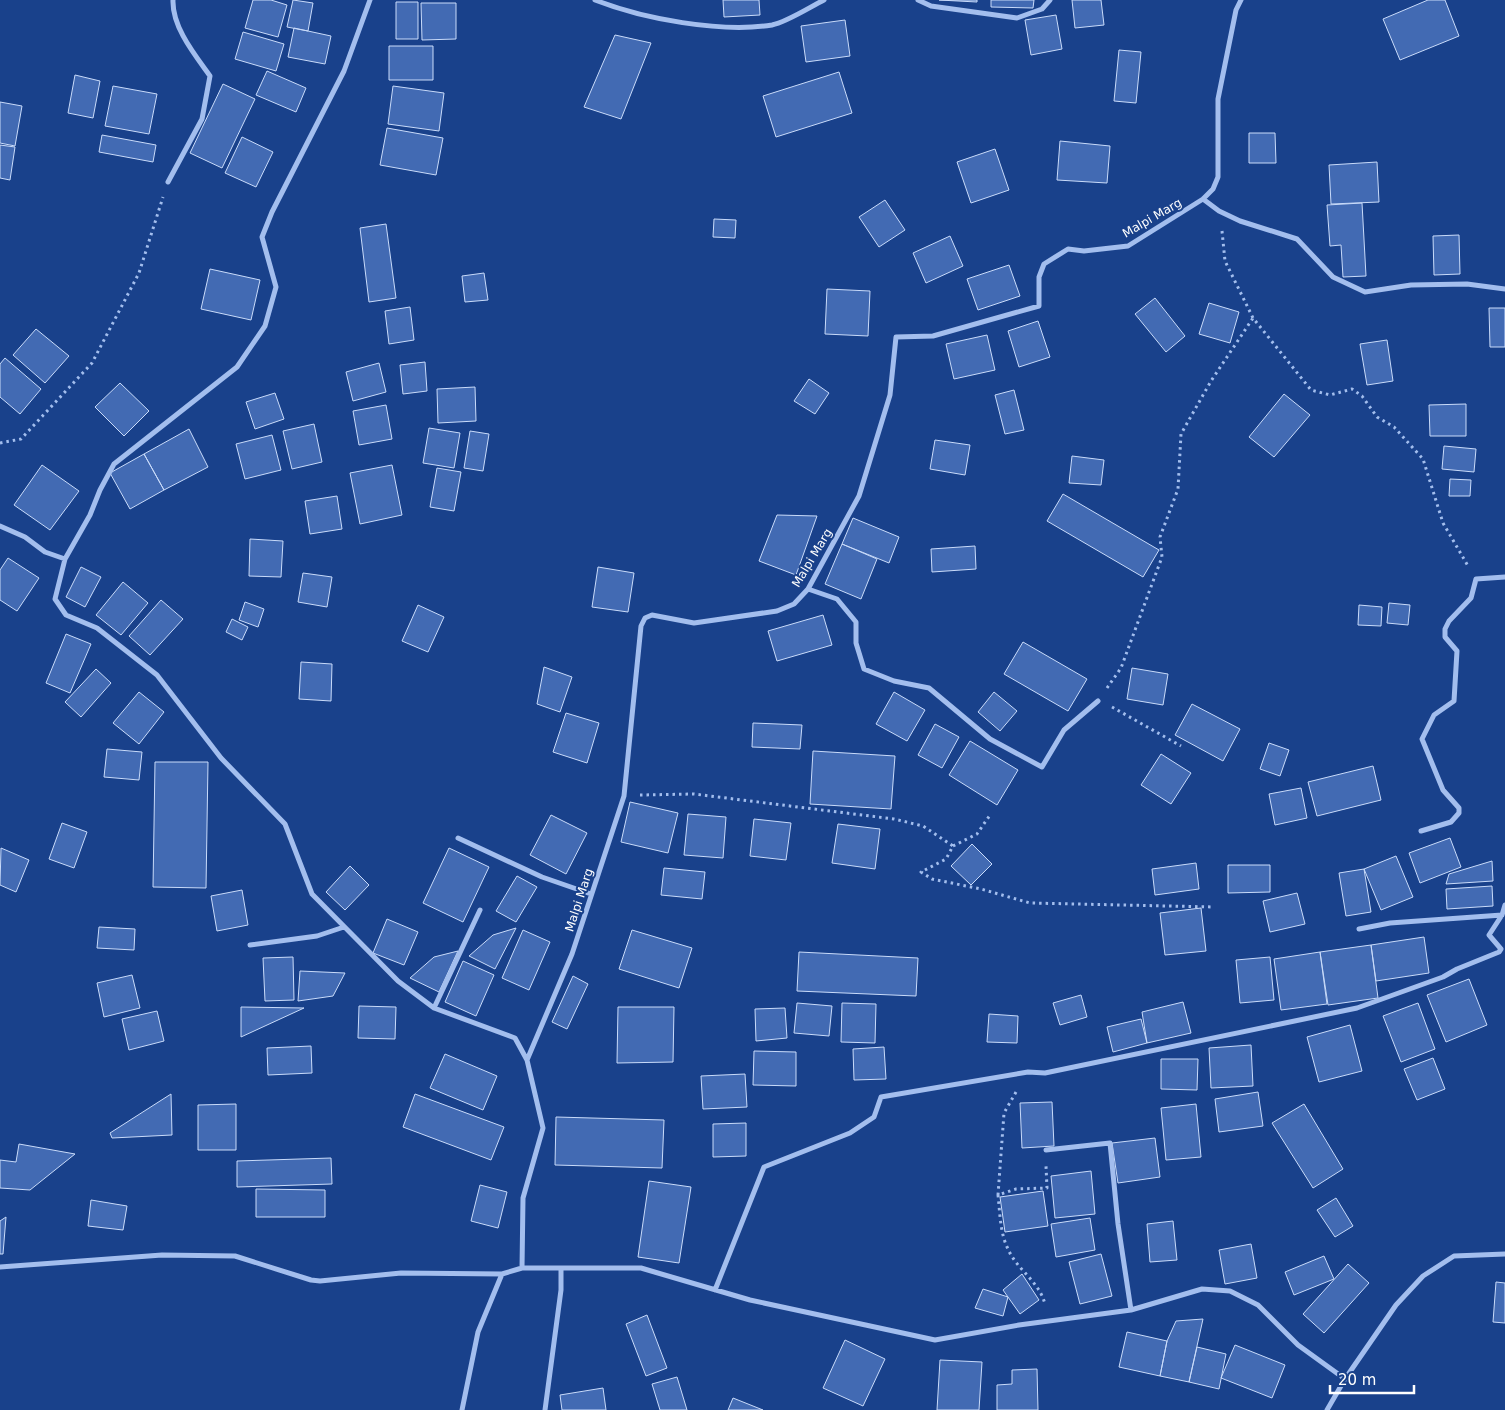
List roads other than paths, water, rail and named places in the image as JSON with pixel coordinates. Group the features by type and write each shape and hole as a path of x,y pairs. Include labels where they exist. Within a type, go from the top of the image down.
{"street":[{"path":"168,182 202,119 210,76 184,37 173,7 173,0"},
{"path":"370,0 344,71 272,212 262,237 276,287 265,326 237,367 114,464 100,490 90,515 65,559 55,599 66,615 97,628 157,675 221,758 285,824 312,894 398,981 434,1008 515,1038 528,1060 543,1128 523,1198 522,1268"},
{"path":"595,0 614,7 716,28 774,25 824,0"},
{"path":"918,0 931,6 1016,18 1042,9 1050,0"},
{"name":"Malpi Marg","path":"528,1060 572,954 624,796 641,626 645,618 652,615 694,623 768,613 794,604 808,589 859,496 890,395 896,337 933,336 1039,306 1039,277 1044,264 1068,249 1084,251 1128,246 1203,199 1213,189 1218,177 1218,99 1236,10 1241,0"},
{"path":"1203,199 1219,211 1253,226 1297,239 1333,277 1365,292 1411,286 1467,284 1505,289"},
{"path":"0,526 25,536 45,552 65,559"},
{"path":"1421,831 1451,822 1459,813 1459,808 1443,790 1422,739 1434,715 1454,701 1457,651 1445,636 1445,629 1449,621 1471,598 1476,580 1505,577"},
{"path":"808,589 837,599 856,622 856,642 864,669 894,681 929,688 990,739 1042,767 1064,730 1098,701"},
{"path":"458,838 542,877 591,894"},
{"path":"715,1290 764,1167 850,1133 874,1117 881,1097 1028,1072 1045,1073 1357,1008 1443,977 1456,969 1499,952 1501,950 1498,943 1490,935 1502,915 1505,905"},
{"path":"434,1008 480,910"},
{"path":"1359,930 1390,923 1502,915"},
{"path":"250,945 317,936 344,927"},
{"path":"1046,1150 1110,1143 1118,1224 1130,1310"},
{"path":"1327,1410 1345,1379 1396,1305 1423,1276 1454,1256 1505,1254"},
{"path":"0,1267 162,1255 240,1257 311,1280 401,1273 502,1274 522,1268 641,1268 715,1290 858,1325 935,1340 1130,1310 1202,1289 1230,1291 1258,1305 1298,1346 1345,1379"},
{"path":"545,1410 561,1290 561,1268"},
{"path":"462,1410 478,1332 502,1274"}]}
